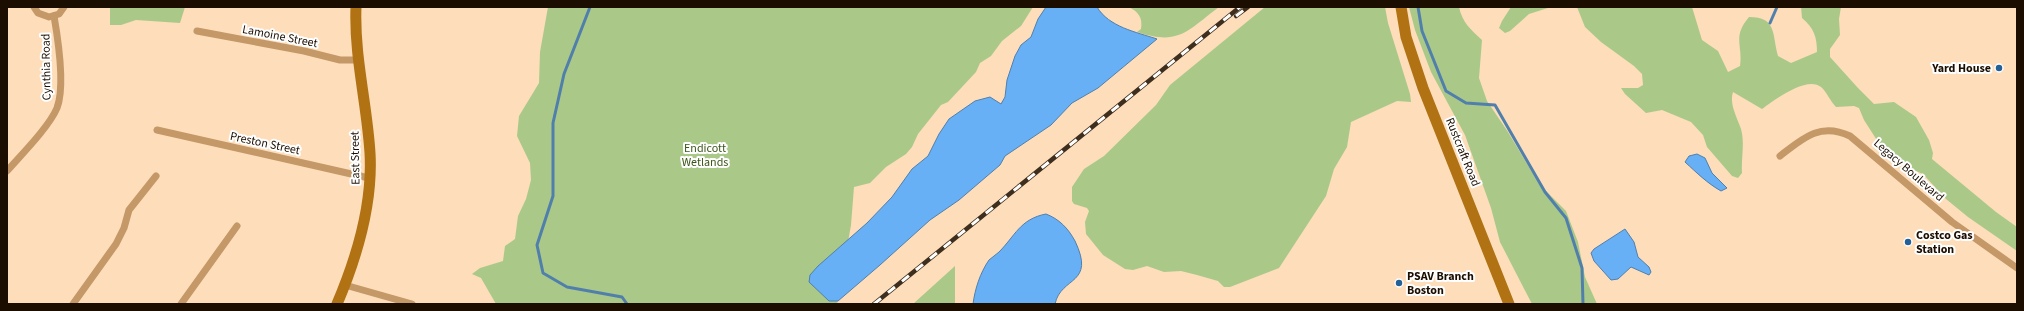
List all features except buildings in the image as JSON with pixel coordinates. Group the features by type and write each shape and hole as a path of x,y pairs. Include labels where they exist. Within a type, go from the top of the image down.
{"main road":[{"name":"East Street","path":"337,304 354,260 365,216 369,178 370,155 359,60 356,7"},
{"name":"Rustcraft Road","path":"1401,7 1406,37 1423,88 1509,304"}],"street":[{"name":"Cynthia Road","path":"34,7 38,13 43,16 54,16 64,7"},
{"name":"Cynthia Road","path":"7,171 48,123 57,109 60,96 59,56 54,16"},
{"name":"Lamoine Street","path":"197,31 304,51 340,60 359,60"},
{"name":"Preston Street","path":"156,130 369,178"},
{"name":"Legacy Boulevard","path":"1780,156 1806,136 1818,132 1835,131 1850,136 1948,218 2017,268"},
{"path":"73,304 116,244 124,228 129,210 156,176"},
{"path":"181,304 237,226"},
{"path":"345,285 412,304"}],"green space":[{"path":"110,7 185,7 180,23 136,20 121,25 110,25"},
{"name":"Endicott Wetlands","path":"548,7 1033,7 1021,26 1002,41 991,56 980,63 976,72 948,102 941,105 918,134 912,147 906,154 886,167 870,183 854,187 851,225 837,304 496,304 481,278 472,274 480,268 503,261 505,246 515,239 518,216 526,199 531,180 530,163 517,136 519,116 539,83 540,52"},
{"path":"1129,7 1219,7 1182,34 1173,37 1163,37 1151,36 1137,32 1141,29 1141,21 1139,15"},
{"path":"1265,7 1385,7 1388,23 1410,94 1411,102 1397,101 1351,122 1347,147 1334,169 1326,196 1279,268 1230,287 1224,287 1218,281 1181,271 1164,272 1147,266 1133,270 1125,269 1103,255 1086,234 1085,222 1089,211 1087,208 1074,204 1072,201 1072,187 1084,169 1104,156 1156,105 1170,85"},
{"path":"1409,7 1459,7 1462,17 1482,40 1479,78 1487,101 1508,132 1539,184 1566,211 1578,242 1585,277 1597,304 1532,304 1500,242 1491,208 1465,135 1431,72 1415,30"},
{"path":"1511,7 1551,7 1529,14 1510,31 1505,33 1499,28"},
{"path":"1577,7 1692,7 1702,40 1718,51 1728,72 1740,66 1741,59 1739,36 1749,17 1764,20 1769,24 1774,34 1778,56 1791,63 1817,52 1814,33 1802,18 1801,7 1841,7 1839,19 1840,35 1830,49 1830,57 1874,104 1894,102 1916,117 1929,140 1933,153 1932,159 1996,212 2017,227 2017,251 1968,217 1946,199 1923,174 1907,167 1880,145 1864,120 1859,108 1854,106 1836,107 1823,89 1815,84 1807,84 1790,90 1762,109 1733,92 1732,101 1741,129 1743,145 1742,173 1738,178 1732,176 1707,147 1703,135 1691,122 1662,110 1646,113 1625,94 1621,88 1638,88 1643,85 1642,74 1634,66 1601,42 1585,27"},
{"path":"955,266 955,304 913,304"}],"water":[{"path":"1046,7 1097,7 1102,14 1116,24 1157,39 1098,88 1072,103 1051,125 1005,156 1000,165 959,200 930,220 838,301 829,301 809,282 810,275 818,266 867,223 892,197 912,169 928,156 939,134 949,119 975,101 990,97 1001,104 1005,97 1007,80 1015,56 1021,45 1031,37 1038,19"},
{"path":"1697,154 1705,158 1712,173 1727,188 1721,191 1716,188 1702,178 1685,162 1689,156"},
{"path":"1046,214 1063,224 1069,232 1075,241 1082,265 1075,278 1058,295 1055,304 973,304 978,281 989,260 1005,246 1024,224 1037,216"},
{"path":"1625,229 1634,242 1638,257 1649,267 1651,272 1649,275 1631,267 1618,279 1611,280 1594,261 1591,253 1594,249"}],"waterway":[{"path":"590,7 564,74 553,123 553,196 537,245 543,273 567,287 622,297 627,304"},
{"path":"1418,7 1422,31 1446,91 1466,103 1495,105 1545,192 1566,218 1582,268 1583,304"},
{"path":"1770,23 1777,7"}],"railway":[{"path":"874,304 1240,7"},
{"path":"1236,16 1248,7"}],"place":[{"name":"Yard House","path":"1999,68"},
{"name":"Costco Gas Station","path":"1908,242"},
{"name":"PSAV Branch Boston","path":"1399,283"}]}
